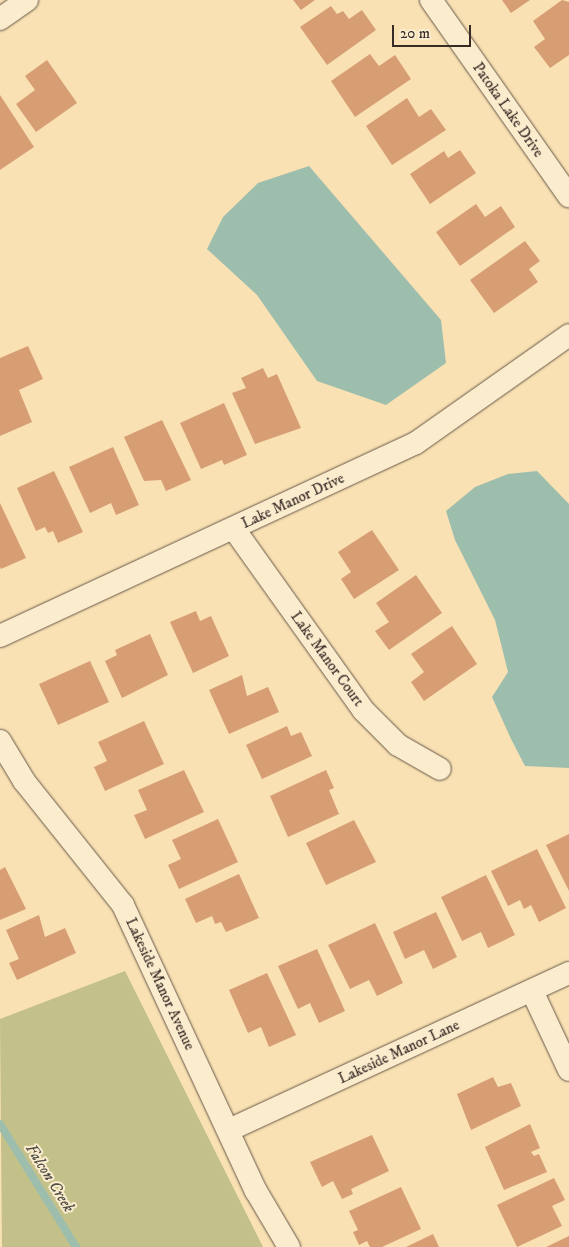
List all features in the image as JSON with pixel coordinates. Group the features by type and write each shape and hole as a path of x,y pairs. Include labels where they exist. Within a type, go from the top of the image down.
{"street":[{"path":"0,19 27,0"},
{"name":"Patoka Lake Drive","path":"431,0 569,196"},
{"name":"Lake Manor Drive","path":"0,636 416,443 569,335"},
{"name":"Lake Manor Court","path":"234,529 363,710 398,745 440,769"},
{"name":"Lakeside Manor Avenue","path":"0,741 24,781 123,905 256,1191 289,1247"},
{"name":"Lakeside Manor Lane","path":"229,1130 569,973"},
{"path":"532,991 569,1070"}],"shaded area":[{"path":"309,166 441,320 446,363 386,405 317,381 257,295 207,249 223,217 258,183"},
{"path":"537,471 569,504 569,768 525,766 511,739 492,697 508,672 495,620 455,540 446,511 475,487 508,474"},
{"path":"125,971 263,1247 2,1247 0,1019"}],"building":[{"path":"293,0 315,0 301,10"},
{"path":"502,0 530,0 511,13"},
{"path":"562,0 569,2 569,55 550,68 534,47 545,39 533,21"},
{"path":"331,6 337,14 343,11 349,19 362,10 376,30 327,65 300,27"},
{"path":"370,54 379,66 395,55 411,79 355,117 331,81"},
{"path":"47,60 77,103 36,132 16,104 35,90 25,76"},
{"path":"0,95 34,147 0,170"},
{"path":"407,98 419,117 431,109 446,130 392,165 366,126"},
{"path":"460,150 476,173 430,204 410,174 444,151 448,158"},
{"path":"476,204 485,217 501,206 515,227 460,266 436,232"},
{"path":"525,241 540,261 529,269 538,282 494,313 470,280"},
{"path":"28,346 43,379 19,390 32,422 0,436 0,358"},
{"path":"263,368 268,378 277,374 301,428 255,444 232,393 246,388 241,378"},
{"path":"224,403 247,455 224,465 222,460 201,469 180,423"},
{"path":"162,420 191,480 166,491 161,480 144,481 124,437"},
{"path":"113,447 139,505 116,515 111,503 90,513 69,467"},
{"path":"54,471 83,532 58,543 53,531 48,533 45,527 36,531 17,488"},
{"path":"0,503 26,558 1,569 0,567"},
{"path":"372,530 399,570 354,599 341,579 351,572 338,552"},
{"path":"416,575 442,613 389,650 375,631 389,622 376,603"},
{"path":"196,611 200,621 211,616 229,656 193,673 170,622"},
{"path":"452,626 477,664 424,701 411,682 424,672 411,654"},
{"path":"150,634 168,675 122,698 105,661 117,655 115,650"},
{"path":"90,661 109,702 58,725 39,684"},
{"path":"242,675 247,696 268,687 279,712 229,734 209,690"},
{"path":"144,721 164,764 105,791 94,767 107,761 98,742"},
{"path":"287,726 291,736 301,732 312,756 262,779 246,745"},
{"path":"184,770 204,812 145,839 134,815 147,810 138,790"},
{"path":"326,770 334,788 329,790 339,814 288,837 270,796"},
{"path":"218,819 238,862 179,889 168,865 181,859 172,840"},
{"path":"354,820 376,862 326,885 306,843"},
{"path":"569,834 569,891 546,845"},
{"path":"537,849 566,908 539,922 531,905 524,909 520,900 508,906 491,871"},
{"path":"5,867 26,909 0,920 0,870"},
{"path":"239,874 259,918 226,932 221,922 215,924 212,916 196,923 185,899"},
{"path":"486,875 515,935 488,948 481,932 462,941 441,897"},
{"path":"436,912 457,957 433,969 424,950 405,959 393,932"},
{"path":"39,915 45,937 65,928 76,953 17,980 9,963 19,959 6,930"},
{"path":"375,923 403,983 377,996 369,980 350,989 328,945"},
{"path":"317,949 345,1011 319,1023 310,1003 298,1009 278,966"},
{"path":"267,973 296,1035 269,1047 261,1027 248,1033 229,990"},
{"path":"493,1077 498,1087 511,1083 521,1106 471,1130 457,1094"},
{"path":"530,1124 540,1148 531,1152 534,1156 539,1154 547,1172 504,1190 485,1147"},
{"path":"372,1135 389,1171 351,1189 353,1194 342,1199 333,1181 322,1187 310,1162"},
{"path":"554,1178 565,1200 552,1206 562,1226 517,1247 497,1205"},
{"path":"401,1187 421,1229 382,1247 370,1247 367,1241 359,1245 353,1232 358,1230 349,1211"},
{"path":"433,1234 439,1247 406,1247"},
{"path":"569,1236 569,1247 546,1247"}],"waterway":[{"name":"Falcon Creek","path":"0,1124 76,1247"}]}
